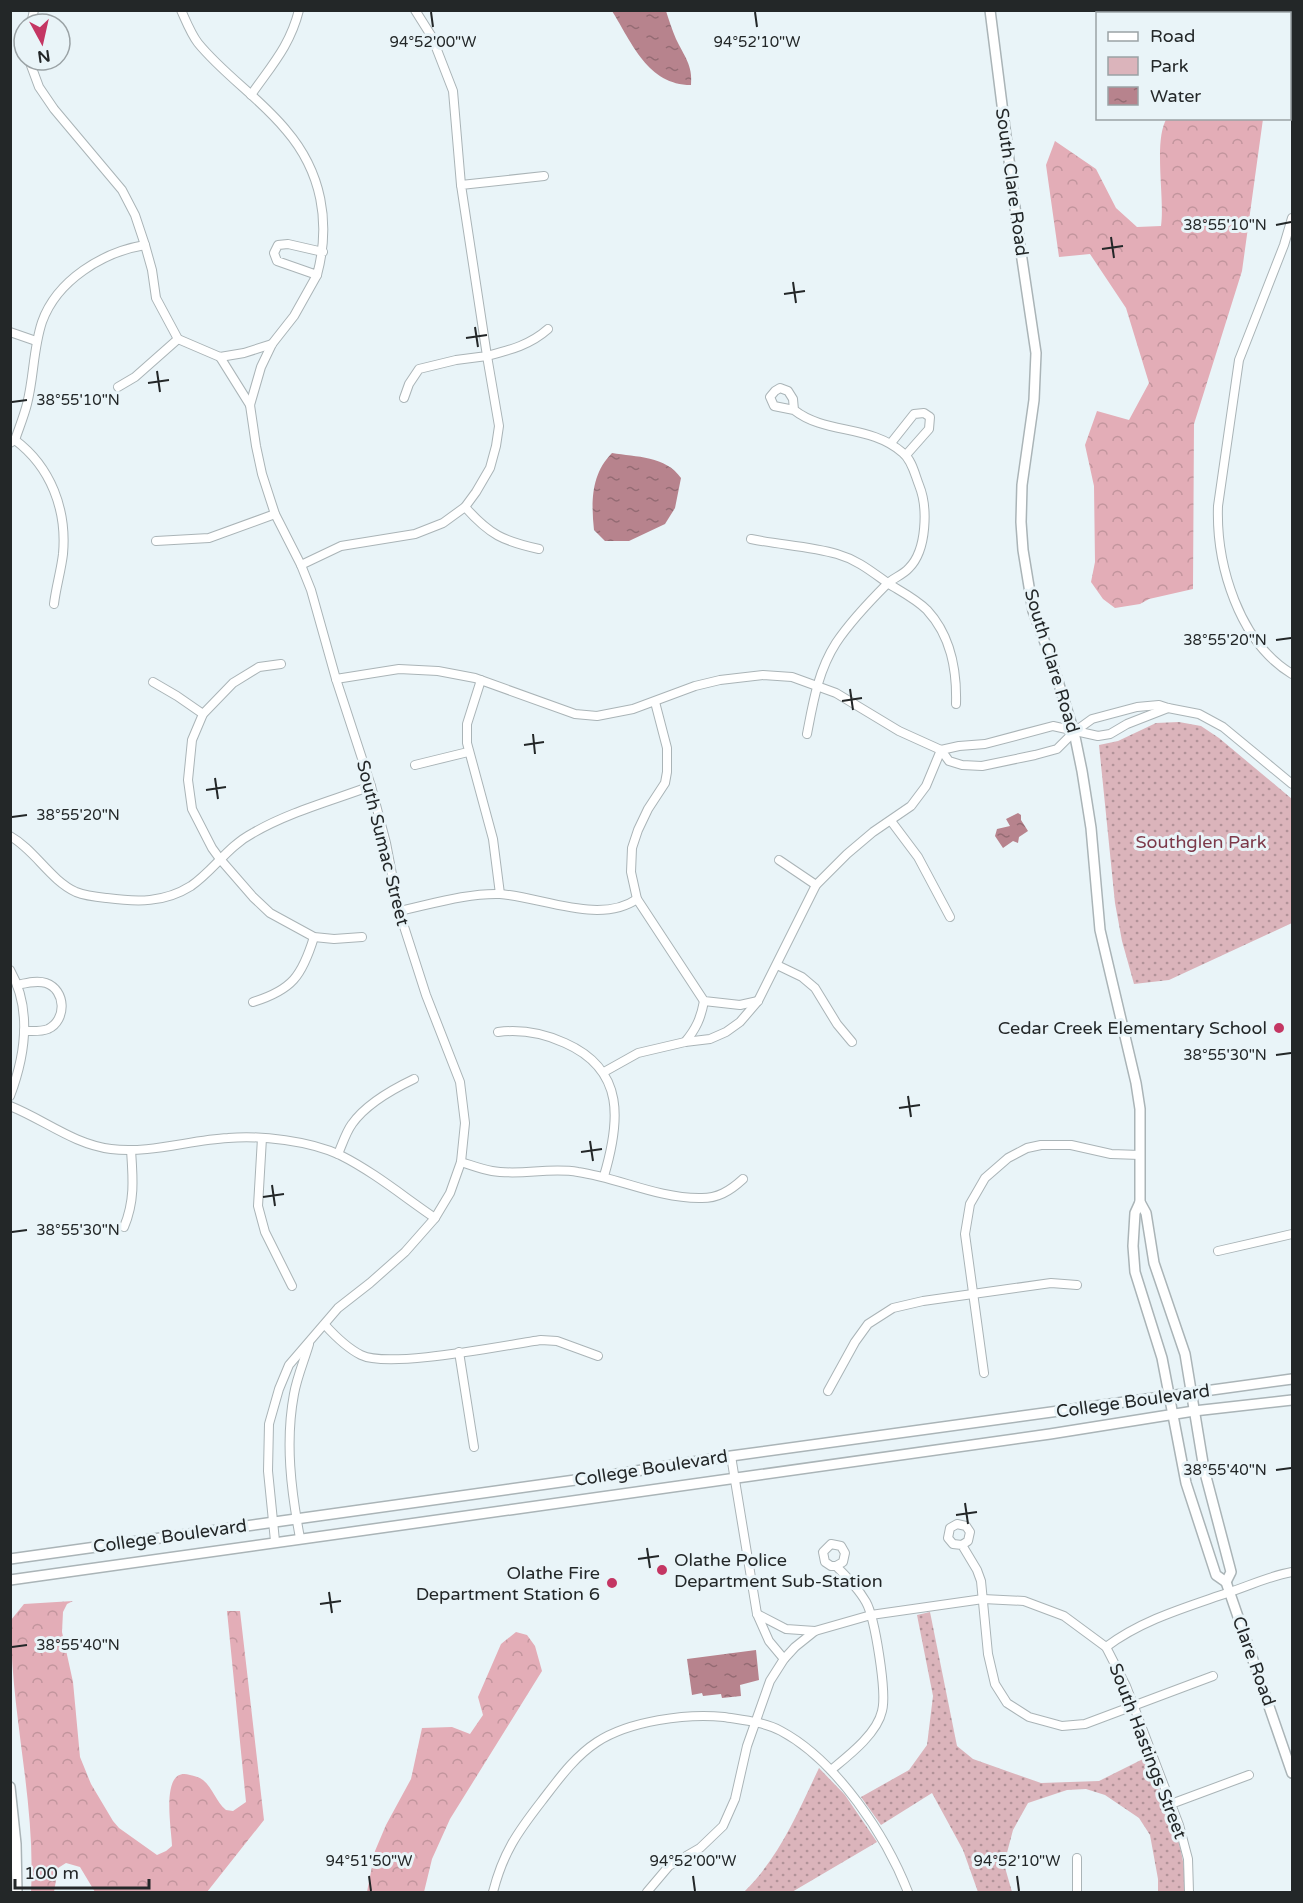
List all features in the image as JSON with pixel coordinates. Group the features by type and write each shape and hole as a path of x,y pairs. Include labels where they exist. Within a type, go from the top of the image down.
{"street":[{"name":"South Sumac Street","path":"181,10 196,41 285,129 305,154 320,193 324,227 323,252 317,275 294,316 272,344 261,367 250,405 262,474 275,514 301,565 310,590 371,786 386,843 399,911 426,995 459,1082 465,1123 461,1162 450,1193 435,1218 405,1252 339,1308 289,1365 269,1424 268,1471 275,1541"},
{"path":"251,95 276,63 295,28 299,10"},
{"path":"301,565 341,546 415,534 443,523 465,507 476,492 490,468 496,446 499,426 461,185 453,91 432,37 415,10"},
{"name":"South Clare Road","path":"990,10 1036,353 1034,400 1022,485 1023,550 1034,611 1074,732 1091,828 1100,930 1136,1083 1140,1109 1140,1202 1135,1213 1133,1246 1135,1272 1162,1358 1172,1415"},
{"path":"33,72 39,87 54,109 122,190 135,215 145,244 156,298 178,339 220,357 244,353 272,344"},
{"path":"461,185 544,176"},
{"path":"1293,218 1288,237 1239,360 1217,523 1222,559 1234,601 1261,646 1281,666 1293,674"},
{"path":"54,604 64,537 59,502 48,476 34,456 13,441 27,405 36,341 43,319 55,298 69,281 112,253 145,244"},
{"path":"317,275 277,261 274,253 278,245 288,244 323,252"},
{"path":"404,398 409,384 419,369 511,350 535,341 548,329"},
{"path":"10,332 36,341"},
{"path":"118,387 135,377 178,339"},
{"path":"220,357 250,405"},
{"path":"794,410 804,418 816,423 870,434 891,443 906,455 922,492 924,531 918,554 909,569 888,583 842,635 830,654 816,686 807,734"},
{"path":"891,443 914,414 924,413 930,417 928,429 906,455"},
{"path":"465,507 497,537 540,549"},
{"path":"156,541 209,538 275,514"},
{"path":"751,539 838,554 861,564 909,596 926,610 948,643 955,665 956,704"},
{"path":"281,664 259,667 233,683 203,714 192,740 188,780 192,809 220,859 270,914 314,937 334,939 362,937"},
{"path":"336,679 399,669 438,671 481,680 575,714 597,716 655,702 695,686 744,676 792,677 836,693 899,731 941,750 949,761 962,765 991,765 1056,748 1092,718 1137,706 1159,705 1199,714 1223,727 1293,784"},
{"path":"481,680 467,724 468,752 493,839 500,894"},
{"path":"153,682 203,714"},
{"path":"655,702 667,747 667,772 665,783 638,830 632,848 631,872 637,899 704,1001 696,1029 685,1042"},
{"path":"941,750 985,744 1053,726 1098,736 1110,734 1127,724 1168,708"},
{"path":"604,1072 638,1053 685,1042 710,1039 740,1022 758,1001 816,885 873,832 911,806 922,793 941,750"},
{"path":"415,765 468,752"},
{"path":"10,836 65,886 93,897 147,902 191,886 248,835 273,821 371,786"},
{"path":"891,821 918,857 950,917"},
{"path":"779,860 816,885"},
{"path":"399,911 461,898 500,894 593,910 616,909 637,899"},
{"path":"253,1002 272,996 289,986 301,970 314,937"},
{"path":"777,965 802,976 815,988 837,1024 852,1042"},
{"path":"10,970 17,985 22,1006 24,1031 22,1051 10,1096"},
{"path":"17,985 38,982 47,984 54,988 60,996 62,1006 56,1022 48,1029 24,1031"},
{"path":"704,1001 740,1005 758,1001"},
{"path":"498,1032 516,1030 550,1036 573,1046 591,1058 604,1072 614,1107 616,1129 604,1176"},
{"path":"338,1155 351,1124 365,1110 399,1086 414,1079"},
{"path":"10,1106 72,1138 102,1147 131,1150 230,1137 262,1138 301,1144 338,1155 368,1171 435,1218"},
{"path":"262,1138 258,1206 265,1232 292,1287"},
{"path":"984,1373 965,1234 970,1204 985,1178 1008,1158 1041,1144 1057,1144 1111,1154 1140,1155"},
{"path":"124,1227 131,1210 134,1191 131,1150"},
{"path":"461,1162 491,1171 550,1170 604,1176 665,1194 699,1199 729,1191 743,1179"},
{"name":"South Clare Road","path":"1140,1202 1146,1213 1154,1263 1185,1354 1194,1411"},
{"path":"1218,1251 1293,1234"},
{"path":"828,1391 855,1342 868,1324 880,1315 907,1303 1051,1283 1077,1285"},
{"path":"325,1325 341,1341 362,1355 380,1360 541,1340 557,1341 598,1356"},
{"name":"South Sumac Street","path":"300,1538 289,1456 290,1423 294,1391 309,1343"},
{"path":"459,1352 474,1447"},
{"name":"College Boulevard","path":"10,1559 604,1476 731,1456 1293,1379"},
{"name":"College Boulevard","path":"10,1580 1050,1434 1194,1411 1293,1400"},
{"name":"Clare Road","path":"1194,1411 1206,1479 1231,1572 1226,1582"},
{"name":"Clare Road","path":"1172,1415 1186,1483 1216,1575 1226,1582 1230,1592 1293,1773"},
{"path":"731,1456 757,1614 769,1641 784,1659"},
{"path":"962,1545 981,1581 988,1654 995,1684 1007,1703 1029,1717 1062,1726 1085,1724 1213,1676"},
{"path":"831,1770 870,1733 882,1712 883,1686 871,1615 859,1590 836,1566"},
{"path":"757,1614 786,1629 815,1632 871,1615 983,1599 1024,1601 1064,1616 1106,1647 1123,1634 1169,1612 1265,1578 1293,1572"},
{"path":"646,1893 669,1866 700,1848 723,1826 735,1799 747,1746 770,1681 784,1659 815,1632"},
{"name":"South Hastings Street","path":"1106,1647 1126,1686 1172,1804 1188,1859 1189,1893"},
{"path":"493,1893 499,1867 516,1835 570,1766 598,1742 634,1726 706,1715 756,1723 781,1730 831,1770 876,1829 908,1893"},
{"path":"1172,1804 1249,1775"},
{"path":"10,1787 16,1844 17,1893"},
{"path":"1077,1858 1077,1893"}],"green space":[{"path":"1171,10 1285,11 1285,12 1171,12"},
{"path":"1166,120 1263,120 1242,271 1194,424 1193,589 1149,599 1140,604 1115,608 1103,599 1091,582 1095,562 1094,486 1085,445 1097,411 1129,420 1149,383 1126,308 1090,254 1059,257 1046,165 1055,141 1096,169 1116,208 1137,227 1161,226 1160,154"},
{"name":"Southglen Park","path":"1179,722 1201,726 1219,738 1292,799 1292,923 1169,980 1134,984 1122,941 1115,903 1099,745 1118,741 1156,723"},
{"path":"73,1601 67,1604 63,1612 62,1632 73,1682 80,1757 91,1784 113,1821 119,1828 157,1855 172,1846 169,1801 174,1780 180,1775 190,1775 203,1780 226,1810 233,1811 246,1802 227,1611 240,1611 264,1820 207,1892 95,1892 80,1867 66,1863 58,1868 54,1892 31,1892 30,1824 14,1688 11,1620 24,1604"},
{"path":"930,1612 957,1746 973,1759 1041,1783 1099,1781 1147,1757 1179,1842 1185,1876 1184,1892 1158,1892 1158,1879 1150,1835 1139,1818 1105,1795 1086,1789 1067,1790 1028,1803 1013,1830 1004,1864 1012,1892 978,1892 963,1850 932,1793 881,1825 861,1797 909,1770 927,1745 933,1696 917,1615"},
{"path":"516,1632 527,1635 535,1646 542,1671 450,1819 432,1859 424,1892 367,1892 375,1851 411,1779 422,1728 452,1727 470,1734 483,1715 478,1697 501,1644"},
{"path":"819,1768 845,1795 877,1842 792,1892 744,1892 778,1849"}],"water":[{"path":"612,11 666,11 689,66 691,85 663,78 652,70 634,48"},
{"path":"612,453 659,461 675,471 681,478 675,508 665,524 629,541 605,541 594,530 593,499 596,479"},
{"path":"1018,813 1028,831 1019,837 1018,843 1013,841 1003,848 995,836 997,829 1010,826 1006,819"},
{"path":"756,1650 759,1680 740,1685 741,1696 722,1698 721,1694 692,1695 687,1659"}],"place":[{"name":"Cedar Creek Elementary School","path":"1279,1028"},
{"name":"Olathe Police Department Sub-Station","path":"662,1570"},
{"name":"Olathe Fire Department Station 6","path":"612,1583"}]}
